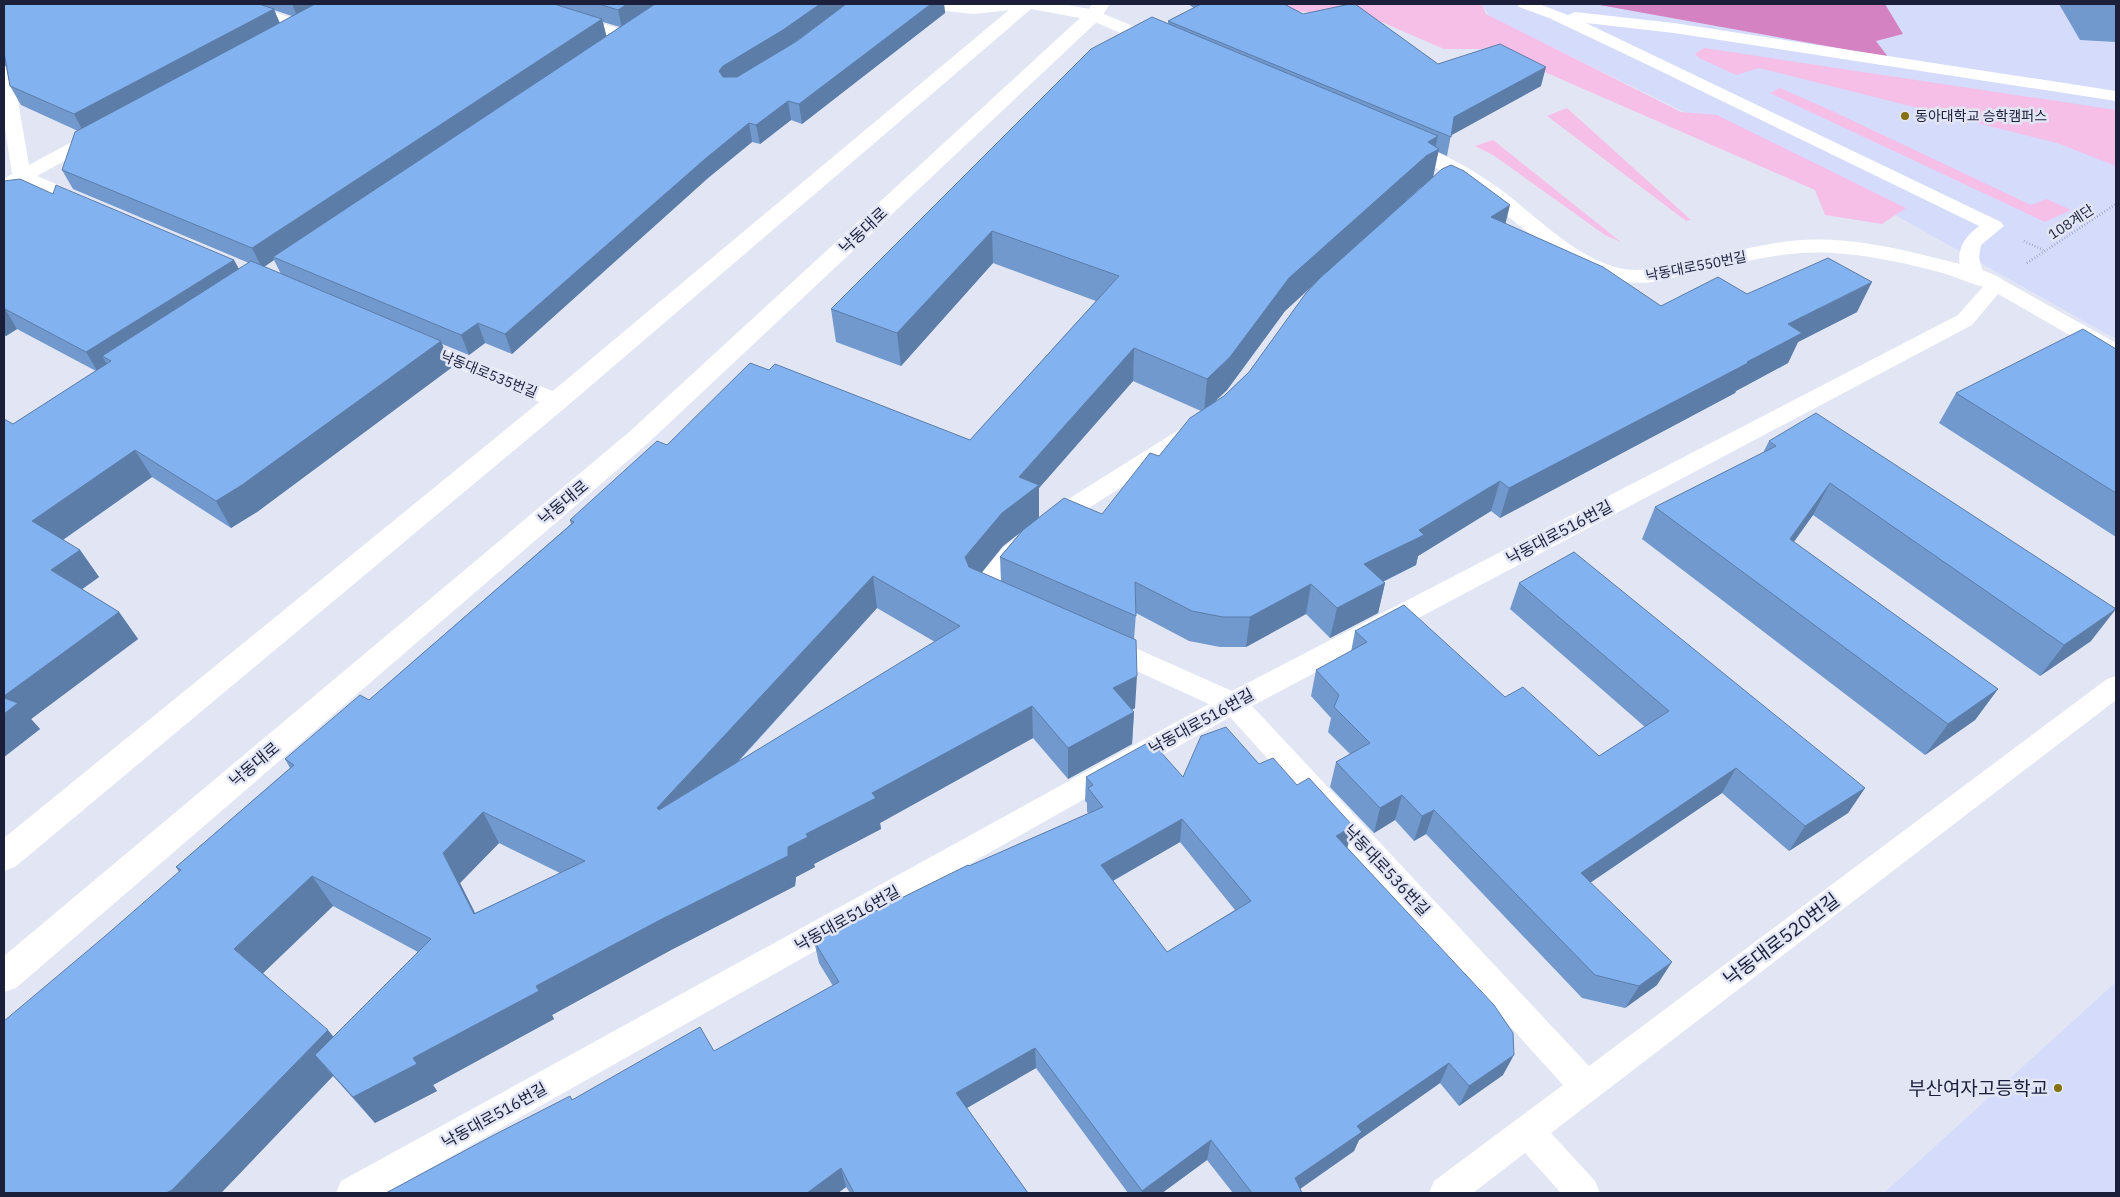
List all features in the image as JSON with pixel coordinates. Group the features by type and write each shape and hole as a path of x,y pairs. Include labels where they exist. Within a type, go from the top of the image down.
{"street":[{"path":"4,857 557,401 1026,4"},
{"path":"1032,4 1097,9 1181,52"},
{"name":"낙동대로","path":"4,977 637,439 1097,9"},
{"name":"낙동대로550번길","path":"1387,139 1440,162 1454,179 1506,203 1552,240 1591,265 1616,274 1641,278 1779,249 1820,245 1862,249 1985,279"}],"lane":[{"path":"236,4 300,26"},
{"path":"524,4 632,30 608,47"},
{"path":"929,4 973,9 1020,4"},
{"path":"1525,4 1555,15 1654,61 1994,226 1976,236 1967,259 1985,279 2116,352"},
{"path":"1555,15 1674,28 2116,96"},
{"path":"283,35 316,17"},
{"path":"4,72 22,176"},
{"path":"4,186 109,129"},
{"path":"22,176 102,211"},
{"name":"낙동대로516번길","path":"353,1193 1233,703 1965,320 1985,279"},
{"name":"낙동대로535번길","path":"398,336 557,401"},
{"path":"1017,607 981,591 1013,553 1070,509 1212,420"},
{"name":"낙동대로536번길","path":"1080,635 1233,703 1586,1086"},
{"name":"낙동대로520번길","path":"1446,1193 2116,686"},
{"path":"1528,1132 1583,1193"}],"path":[{"name":"108계단","path":"2038,256 2116,204"}],"shaded area":[{"path":"1278,4 1482,4 1486,14 1681,112 1717,115 1906,208 1882,224 1825,215 1815,190 1492,49 1444,49 1370,17 1295,11"},
{"name":"동아대학교 승학캠퍼스","path":"1482,4 2116,4 2116,339 1897,216 1490,17"},
{"path":"1594,4 1885,4 1903,34 1876,41 1888,57"},
{"path":"1704,48 2116,110 2116,166 2057,143 1759,68 1736,75 1699,58 1695,54"},
{"path":"1780,88 2031,205 2047,199 2071,210 2045,222 1770,93"},
{"path":"1567,108 1691,220 1686,221 1547,116"},
{"path":"1493,140 1621,242 1605,235 1493,155 1475,146"},
{"name":"부산여자고등학교","path":"2116,982 2116,1193 1884,1193"}],"building":[{"path":"4,4 259,4 274,9 74,114 10,86 4,52"},
{"path":"315,4 554,4 602,19 252,248 62,170 75,132"},
{"path":"599,4 627,4 618,10"},
{"path":"655,4 820,4 783,30 723,66 719,71 723,77 737,77 797,41 846,4 931,4 799,104 788,101 756,125 749,123 705,159 505,334 478,323 461,335 273,257"},
{"path":"1201,4 1284,4 1303,14 1355,4 1438,64 1500,44 1546,67 1454,117 1451,137 1168,21"},
{"path":"1152,17 1438,136 1428,142 1439,149 1426,156 1289,278 1230,357 1207,379 1134,348 1019,477 1039,485 1002,513 965,557 969,567 1136,640 1137,676 1113,688 1134,712 1068,748 1032,706 872,793 876,798 806,834 808,837 788,847 788,856 660,920 536,986 539,991 413,1058 417,1064 353,1097 315,1055 431,939 312,876 234,949 328,1030 172,1190 166,1193 4,1193 4,1021 181,870 176,867 294,765 285,759 360,695 369,700 574,522 570,520 657,441 667,445 750,363 769,370 775,364 970,440 1119,276 992,231 897,333 831,309 1091,49","holes":["873,576 960,626 659,810 657,808","483,812 585,861 474,914 443,853"]},
{"path":"1451,165 1464,171 1510,205 1491,217 1603,267 1661,306 1718,277 1747,294 1828,258 1872,282 1788,324 1802,333 1748,363 1509,488 1500,481 1419,530 1424,535 1364,564 1385,583 1337,608 1311,584 1250,617 1223,617 1192,611 1135,582 1136,616 1000,557 1023,530 1064,498 1102,514 1150,453 1159,456 1190,418 1224,396 1249,372 1306,293 1320,278 1442,169"},
{"path":"20,179 53,194 56,185 234,260 86,352 4,310 4,181"},
{"path":"251,261 441,341 242,485 216,501 135,450 32,521 80,550 51,570 119,612 4,696 4,419 13,424 111,361 102,356"},
{"path":"2083,329 2116,349 2116,493 1956,393"},
{"path":"1816,413 2116,609 2064,645 1830,483 1790,539 1998,689 1948,724 1655,507 1776,446 1769,441"},
{"path":"1574,552 1865,788 1805,826 1736,768 1581,873 1672,962 1639,986 1595,975 1434,810 1422,816 1402,795 1380,808 1336,762 1370,743 1334,707 1339,695 1316,670 1367,642 1355,631 1404,605 1505,697 1523,687 1599,756 1669,711 1519,583"},
{"path":"4,698 18,703 4,714"},
{"path":"1226,727 1259,764 1273,758 1297,785 1309,778 1353,826 1336,836 1494,1005 1513,1033 1514,1055 1469,1086 1449,1063 1357,1126 1362,1132 1295,1178 1302,1193 1252,1193 1211,1140 1142,1191 1035,1048 956,1093 1028,1193 854,1193 841,1168 807,1193 386,1193 570,1096 572,1100 700,1027 714,1051 839,982 814,941 861,914 863,917 968,865 1103,807 1088,788 1093,785 1086,777 1151,741 1183,777 1201,736","holes":["1182,819 1251,901 1167,952 1101,865"]}],"place":[{"name":"동아대학교 승학캠퍼스","path":"1905,116"},
{"name":"부산여자고등학교","path":"2058,1088"}]}
